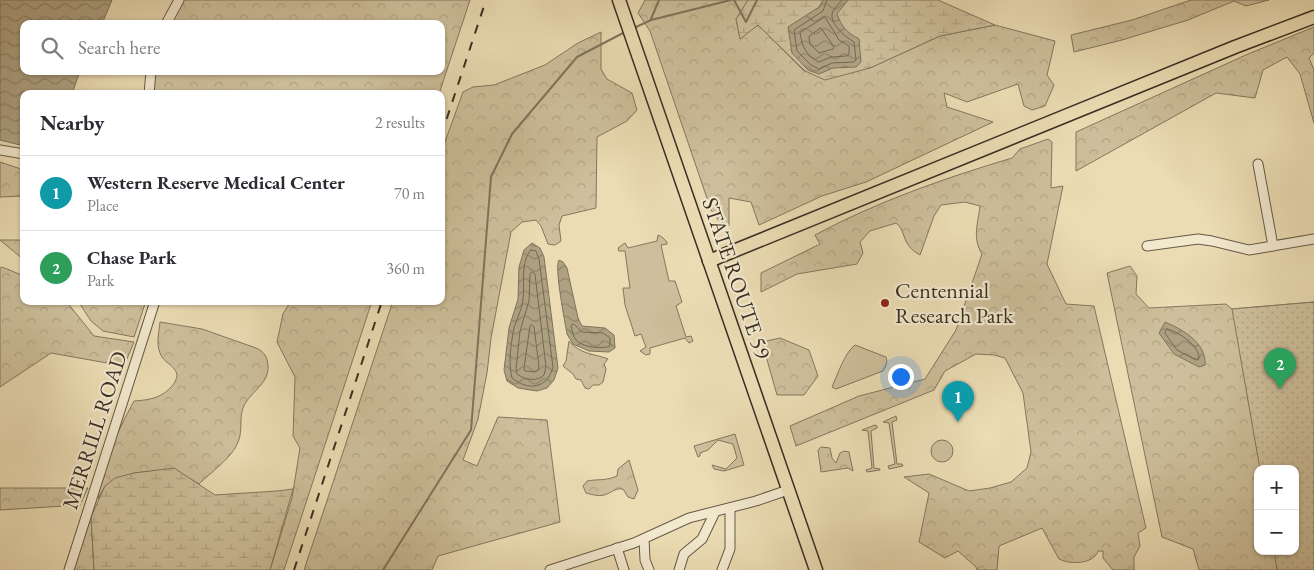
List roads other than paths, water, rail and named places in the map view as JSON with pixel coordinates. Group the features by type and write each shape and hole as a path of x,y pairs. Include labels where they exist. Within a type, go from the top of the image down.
{"main road":[{"name":"STATE ROUTE 59","path":"619,0 816,570"},
{"path":"709,261 1314,16"}],"street":[{"path":"168,20 178,0"},
{"path":"149,90 150,75"},
{"path":"0,150 20,153"},
{"path":"1258,164 1273,246"},
{"path":"1147,246 1198,239 1249,250 1314,239"},
{"name":"MERRILL ROAD","path":"69,570 154,305"},
{"path":"550,570 567,568 644,538 688,518 730,508 788,490"},
{"path":"722,570 730,549 730,508"},
{"path":"679,570 684,554 702,539 715,512"},
{"path":"644,538 645,560 649,570"},
{"path":"617,548 624,570"}],"water":[{"path":"0,0 112,0 104,20 20,20 20,75 79,75 73,90 20,90 20,145 0,140"},
{"path":"823,0 848,0 837,14 845,29 859,39 861,62 856,67 833,68 819,74 808,70 792,53 788,27 819,7"},
{"path":"532,243 540,248 544,257 558,368 554,380 547,388 537,391 518,388 507,381 504,370 509,328 518,299 519,267 524,250"},
{"path":"559,260 567,268 578,318 582,326 605,328 614,335 615,348 609,352 589,351 573,344 567,334 559,283"},
{"path":"1165,322 1186,333 1198,344 1205,357 1205,365 1199,367 1174,354 1159,333"}],"waterway":[{"path":"651,19 659,0"},
{"path":"634,28 651,20 731,0"},
{"path":"734,0 746,22 757,0"},
{"path":"383,570 471,430 491,177 512,134 577,57 625,32"}],"railway":[{"path":"445,124 486,0"},
{"path":"294,570 381,305"}],"place":[{"name":"Centennial Research Park","path":"885,303"},
{"name":"Chase Park","path":"1280,389"},
{"name":"Western Reserve Medical Center","path":"958,422"}]}
